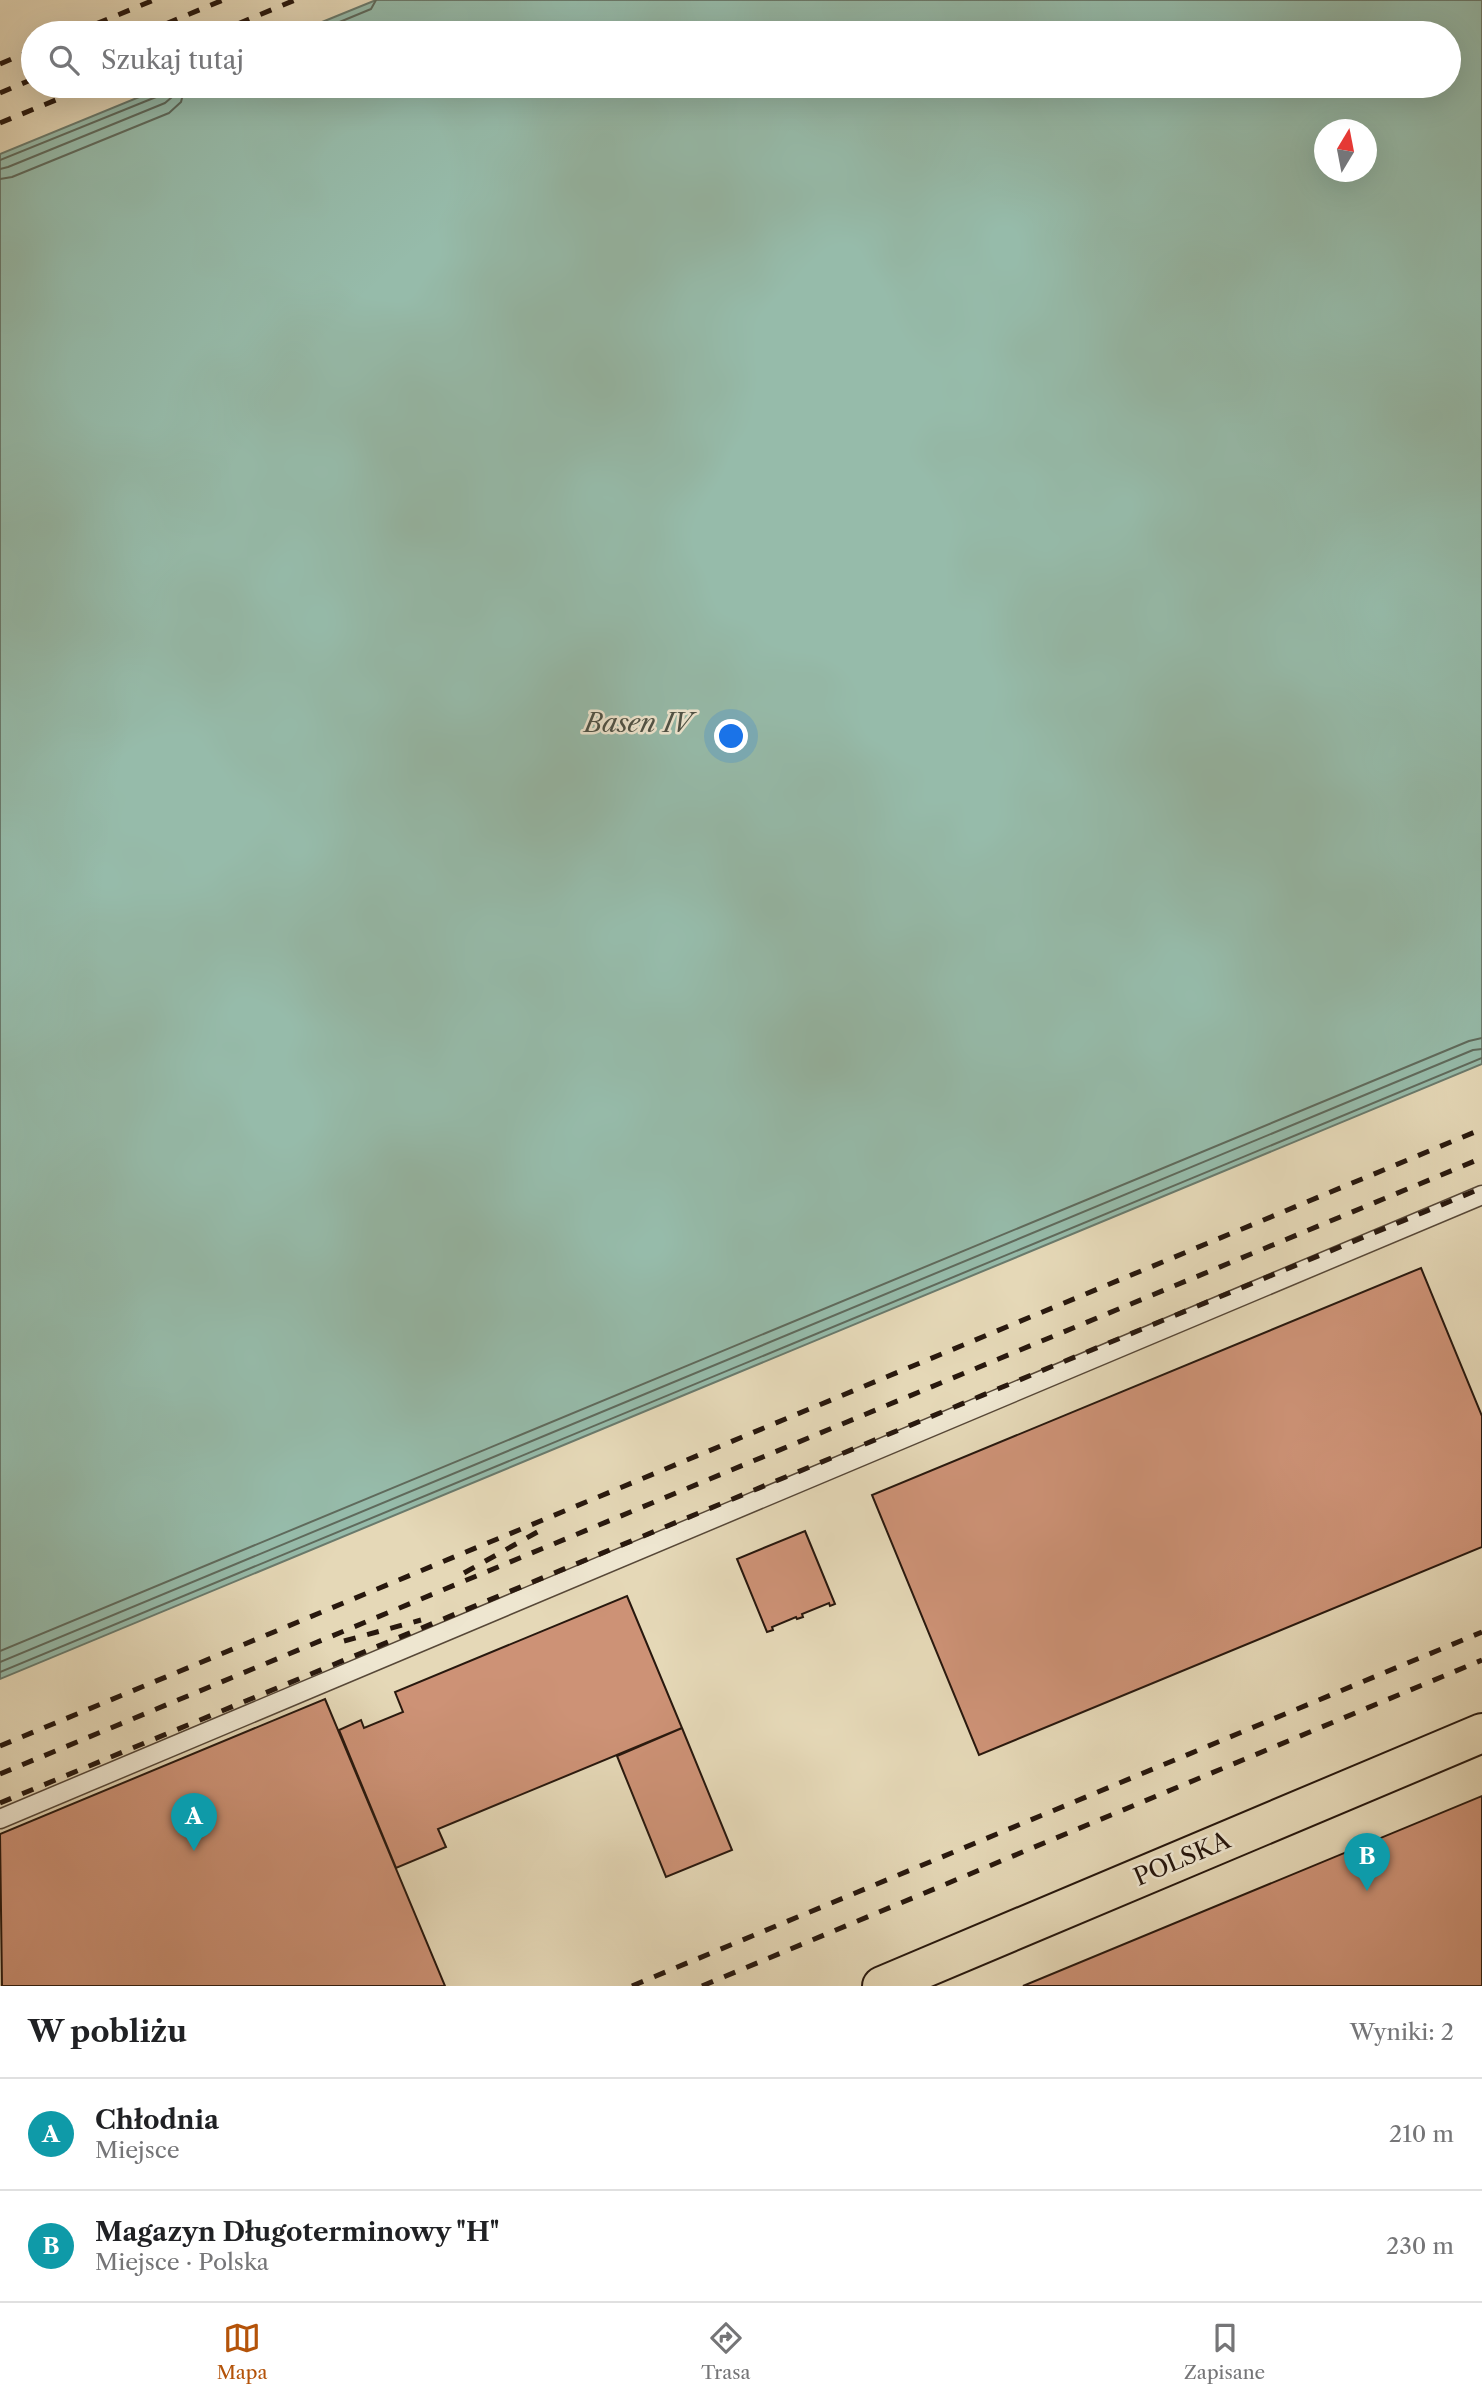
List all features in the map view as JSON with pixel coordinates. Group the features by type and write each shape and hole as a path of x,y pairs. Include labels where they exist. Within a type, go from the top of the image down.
{"highway":[{"name":"POLSKA","path":"882,1986 1482,1732"}],"lane":[{"path":"0,1819 1482,1195"}],"water":[{"name":"Basen IV","path":"376,0 1482,0 1482,1064 0,1679 0,154 137,98 1461,98 1461,21 324,21"}],"building":[{"path":"1421,1268 1482,1416 1482,1547 979,1755 872,1495"},
{"path":"805,1531 835,1604 830,1606 829,1603 802,1614 803,1617 796,1617 772,1627 773,1630 767,1632 737,1559"},
{"path":"627,1596 682,1728 438,1829 446,1847 396,1868 339,1730 361,1720 364,1728 403,1712 395,1692"},
{"path":"325,1699 445,1986 2,1986 0,1834"},
{"path":"682,1728 732,1850 666,1877 617,1756"},
{"path":"1482,1796 1482,1986 1023,1986"}],"railway":[{"path":"103,21 154,0"},
{"path":"173,21 223,0"},
{"path":"245,21 295,0"},
{"path":"0,64 21,55"},
{"path":"0,93 21,84"},
{"path":"0,123 61,98"},
{"path":"0,1746 1482,1129"},
{"path":"0,1774 1482,1158"},
{"path":"0,1803 1482,1188"},
{"path":"464,1573 541,1530"},
{"path":"344,1641 421,1620"},
{"path":"632,1986 1482,1632"},
{"path":"702,1986 1482,1660"}],"place":[{"name":"Chłodnia","path":"194,1851"},
{"name":"Magazyn Długoterminowy \"H\"","path":"1367,1891"}]}
